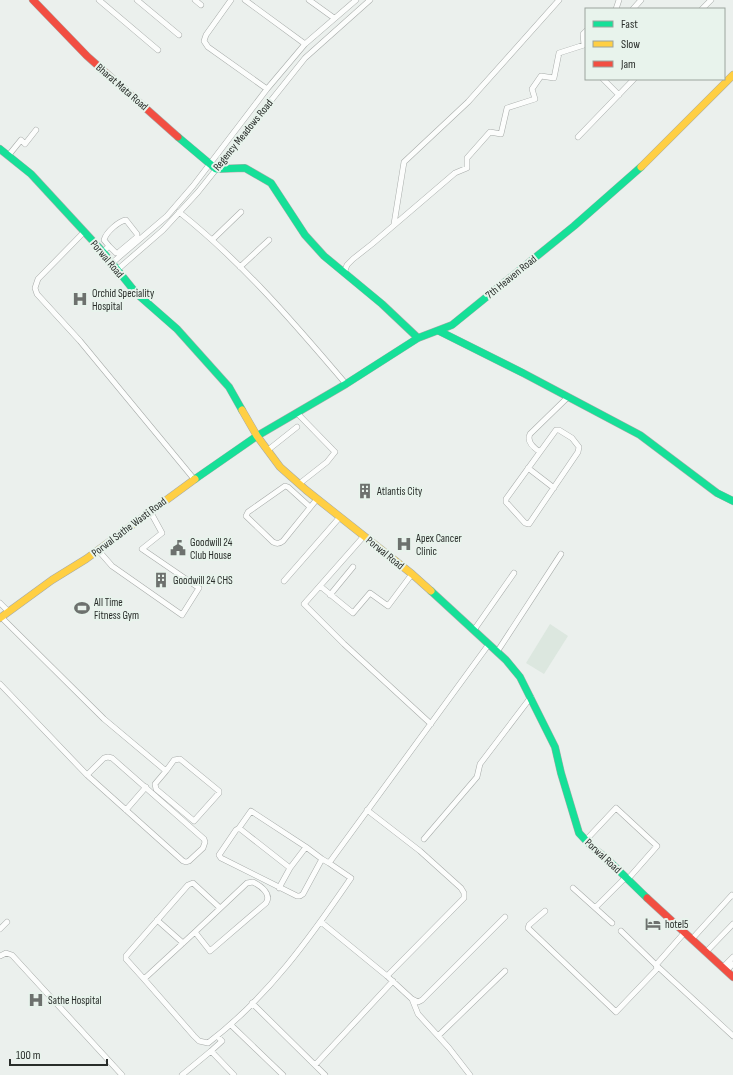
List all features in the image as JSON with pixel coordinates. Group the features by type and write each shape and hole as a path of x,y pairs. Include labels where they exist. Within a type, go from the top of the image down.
{"street":[{"name":"Bharat Mata Road","path":"33,0 87,56 216,169"},
{"path":"99,0 158,50"},
{"path":"138,0 178,34"},
{"path":"195,0 201,5"},
{"path":"231,0 206,35 204,41 208,47 267,89"},
{"path":"244,0 305,44"},
{"path":"309,0 334,18"},
{"path":"112,264 167,216 193,186 267,89 305,44 356,0"},
{"name":"Regency Meadows Road","path":"117,270 163,230 179,212 216,169 305,58 370,0"},
{"path":"394,224 404,162 468,102 559,0"},
{"path":"634,8 641,0"},
{"path":"703,8 711,0"},
{"path":"344,273 347,265 353,259 455,173 467,168 467,158 490,132 501,134 507,108 535,99 532,89 541,76 554,78 559,53 584,45 583,34 585,32"},
{"name":"7th Heaven Road","path":"257,436 346,384 418,338 452,325 615,191 663,147 733,75"},
{"path":"603,80 619,95"},
{"path":"578,138 633,80"},
{"path":"8,156 21,140 25,144 36,130"},
{"name":"Porwal Road","path":"0,149 31,174 103,252 136,293 177,329 229,387 257,436 280,467 317,499 412,574 506,660 520,678 531,697 555,747 561,773 579,833 733,976"},
{"path":"216,169 245,168 271,183 306,235 324,256 382,304 418,338"},
{"path":"179,212 212,240 240,267 299,329 346,384"},
{"path":"212,240 241,212"},
{"path":"126,220 137,234 137,237 119,252 116,252 110,246 104,240 105,236 122,221 126,220"},
{"path":"84,232 38,279 35,288 37,294 80,340 194,479"},
{"path":"240,267 269,240"},
{"path":"103,252 110,246"},
{"path":"439,331 640,435 717,493 733,501"},
{"path":"540,452 529,441 528,438 530,434 568,397"},
{"path":"297,413 335,452 327,462 299,484"},
{"path":"268,450 297,427"},
{"path":"556,430 559,430 572,438 579,447 578,452 529,524 525,523 506,502 506,499 540,452 556,430"},
{"name":"Porwal Sathe Wasti Road","path":"1,618 8,611 98,550 194,479 257,436"},
{"path":"528,468 554,488"},
{"path":"310,507 285,486 248,512 246,516 276,544 280,543 317,499"},
{"path":"98,550 112,566 182,615 199,588 142,549 162,533 150,511"},
{"path":"284,581 340,517"},
{"path":"364,536 304,604 344,644 431,724"},
{"path":"497,652 561,554"},
{"path":"330,595 353,567"},
{"path":"474,630 514,573"},
{"path":"320,586 353,613 370,593 388,606 412,574"},
{"path":"0,603 8,611"},
{"path":"1,618 104,719 166,771"},
{"path":"329,863 489,644"},
{"path":"0,684 87,775 183,861 189,861 203,848 206,842 204,839 112,758 104,758 87,775"},
{"path":"424,839 477,777 480,764 531,697"},
{"path":"180,759 219,791 219,793 194,821 156,789 155,784 166,771 174,760 180,759"},
{"path":"126,810 146,787"},
{"path":"586,840 616,808 657,846 596,908"},
{"path":"367,810 420,851 461,888 464,893 464,898 387,976"},
{"path":"220,908 191,883 126,956 126,959 199,1041 208,1043 231,1025 286,967 321,922 352,878 251,811 221,851 219,855 221,858 296,896 303,894 322,859"},
{"path":"239,828 290,868"},
{"path":"279,888 290,868 306,847"},
{"path":"144,979 220,908 250,882 256,883 268,894 269,897 266,903 210,951 195,932"},
{"path":"573,888 612,923"},
{"path":"692,939 732,895 733,896"},
{"path":"545,911 529,925 528,928 616,1012 657,970 656,965 685,932"},
{"path":"321,922 393,981 412,999 418,1002 422,1000 505,917"},
{"path":"157,920 183,943"},
{"path":"0,929 7,922"},
{"path":"707,953 733,924"},
{"path":"707,953 733,927"},
{"path":"621,931 733,1036"},
{"path":"0,956 6,952 12,955 122,1075"},
{"path":"725,969 733,957"},
{"path":"725,969 733,964"},
{"path":"438,1036 505,971"},
{"path":"315,1065 393,981"},
{"path":"412,999 418,1014 470,1075"},
{"path":"252,1003 325,1075"},
{"path":"231,1025 283,1075"},
{"path":"182,1075 222,1042 217,1036"},
{"path":"211,1051 234,1075"}],"shaded area":[{"path":"550,624 568,636 544,674 526,663"}],"traffic: fast":[{"path":"178,137 216,169 245,168 271,183 305,235 324,256 382,304 418,338"},
{"path":"0,149 31,174 103,252 136,293 177,329 229,387 242,410"},
{"path":"195,479 257,436 346,384 418,338 452,325 574,226 641,167"},
{"path":"439,331 523,373 640,435 717,493 733,501"},
{"path":"431,591 506,660 520,677 555,747 561,773 579,833 647,898"}],"traffic: slow":[{"path":"641,167 733,75"},
{"path":"242,410 257,436 280,467 306,490 412,574 431,591"},
{"path":"0,618 52,580 86,559 195,479"}],"traffic: jam":[{"path":"33,0 87,56 178,137"},
{"path":"647,898 733,977"}],"place":[{"name":"Orchid Speciality Hospital","path":"80,299"},
{"name":"Atlantis City","path":"365,491"},
{"name":"Apex Cancer Clinic","path":"404,544"},
{"name":"Goodwill 24 Club House","path":"178,548"},
{"name":"Goodwill 24 CHS","path":"161,580"},
{"name":"All Time Fitness Gym","path":"82,608"},
{"name":"hotel5","path":"653,924"},
{"name":"Sathe Hospital","path":"36,1000"}]}
